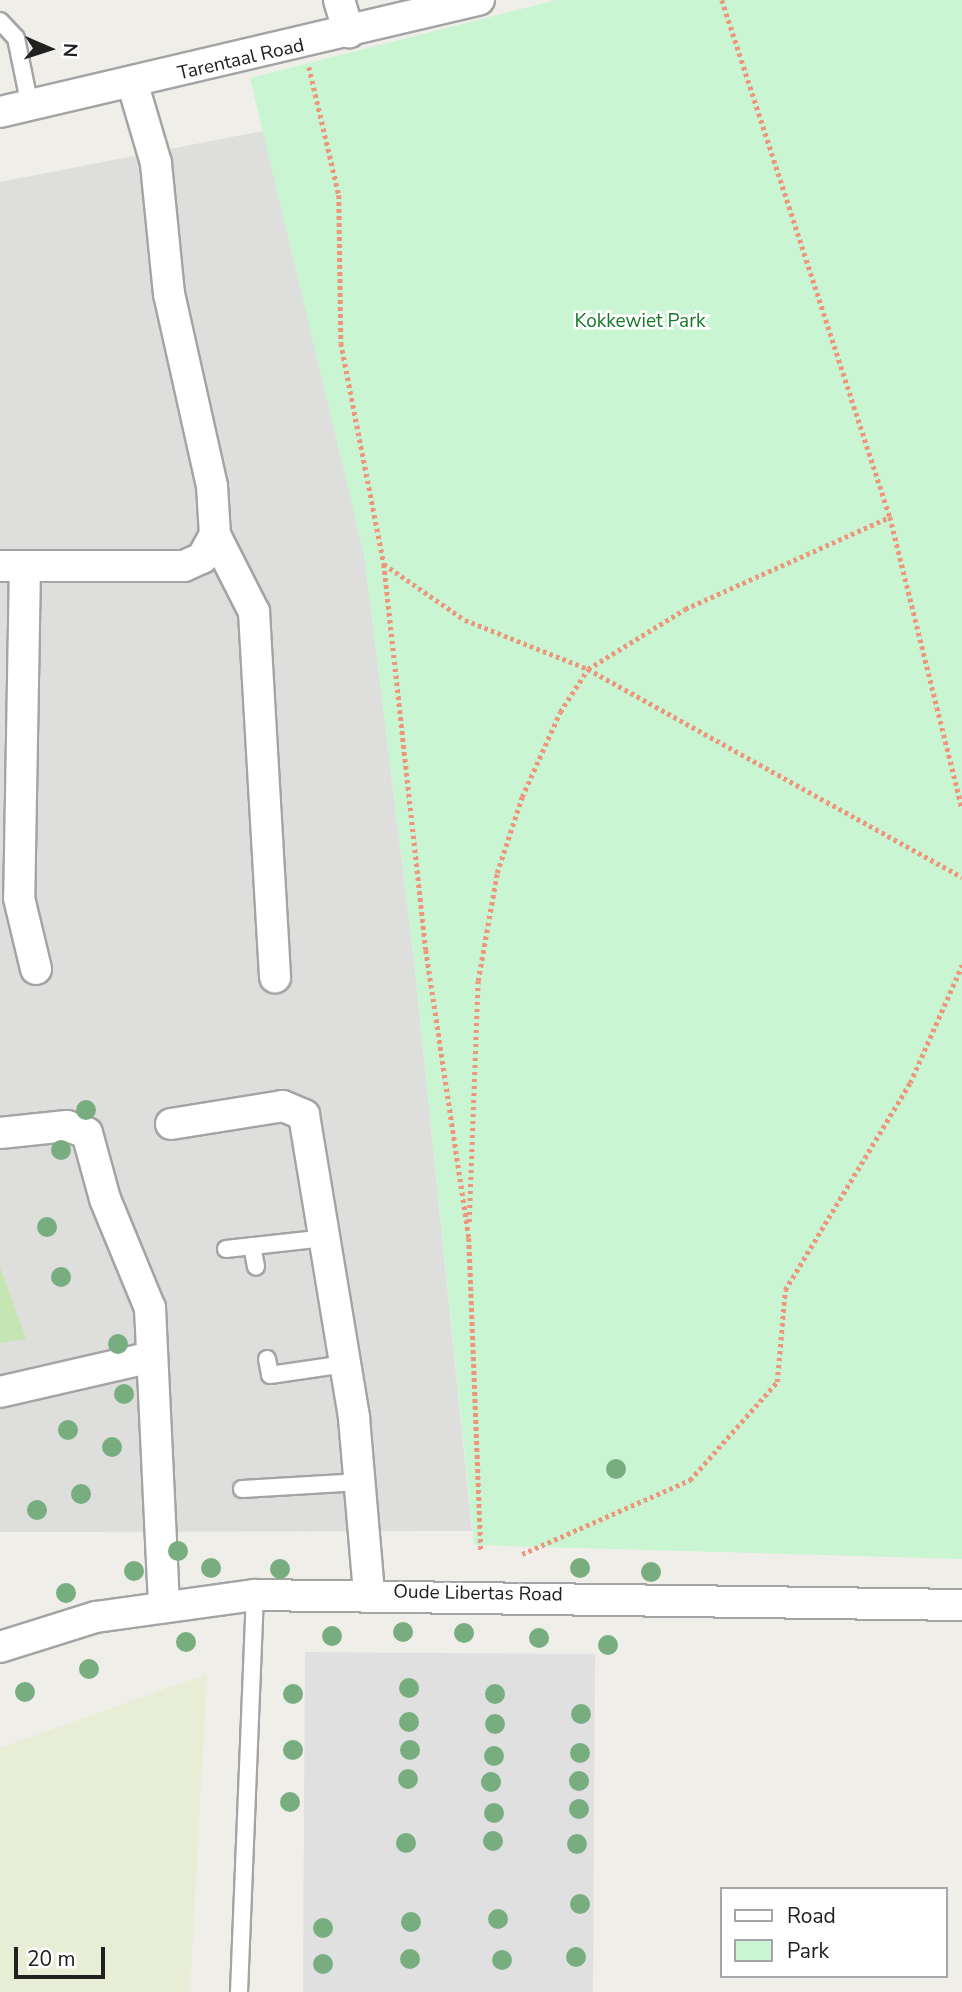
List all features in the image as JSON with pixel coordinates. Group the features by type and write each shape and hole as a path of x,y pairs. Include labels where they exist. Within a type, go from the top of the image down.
{"street":[{"path":"339,0 349,33"},
{"name":"Tarentaal Road","path":"0,112 304,46 479,0"},
{"path":"133,85 156,163 169,294 212,486 215,535 254,612 275,977"},
{"path":"36,970 19,898 13,566 184,566 202,558 215,535"},
{"path":"172,1124 283,1106 299,1110 309,1128 361,1482 369,1592"},
{"path":"0,1133 68,1126 87,1133 105,1199 150,1308 164,1605"},
{"path":"0,1392 152,1357"},
{"name":"Oude Libertas Road","path":"0,1647 164,1605 255,1595 369,1592 962,1605"}],"lane":[{"path":"0,21 16,38 30,106"},
{"path":"226,1249 326,1238"},
{"path":"252,1246 256,1267"},
{"path":"267,1359 270,1375 345,1364"},
{"path":"242,1489 361,1482"},
{"path":"239,1992 255,1595"}],"path":[{"path":"722,0 890,517 962,808"},
{"path":"304,46 339,195 341,343 384,564 426,950 469,1238"},
{"path":"481,1552 469,1238 478,981 498,873 522,797 559,712 588,669 685,609 890,517"},
{"path":"384,564 465,620 588,669 962,877"},
{"path":"522,1554 690,1480 777,1382 785,1290 910,1083 962,965"}],"shaded area":[{"path":"263,131 364,554 413,951 472,1531 0,1532 0,182"},
{"path":"305,1652 595,1654 593,1992 303,1992"}],"green space":[{"name":"Kokkewiet Park","path":"556,0 962,0 962,1559 474,1545 413,951 364,554 250,78"},
{"path":"0,1267 26,1339 0,1343"},
{"path":"207,1674 190,1992 0,1992 0,1748"}]}
